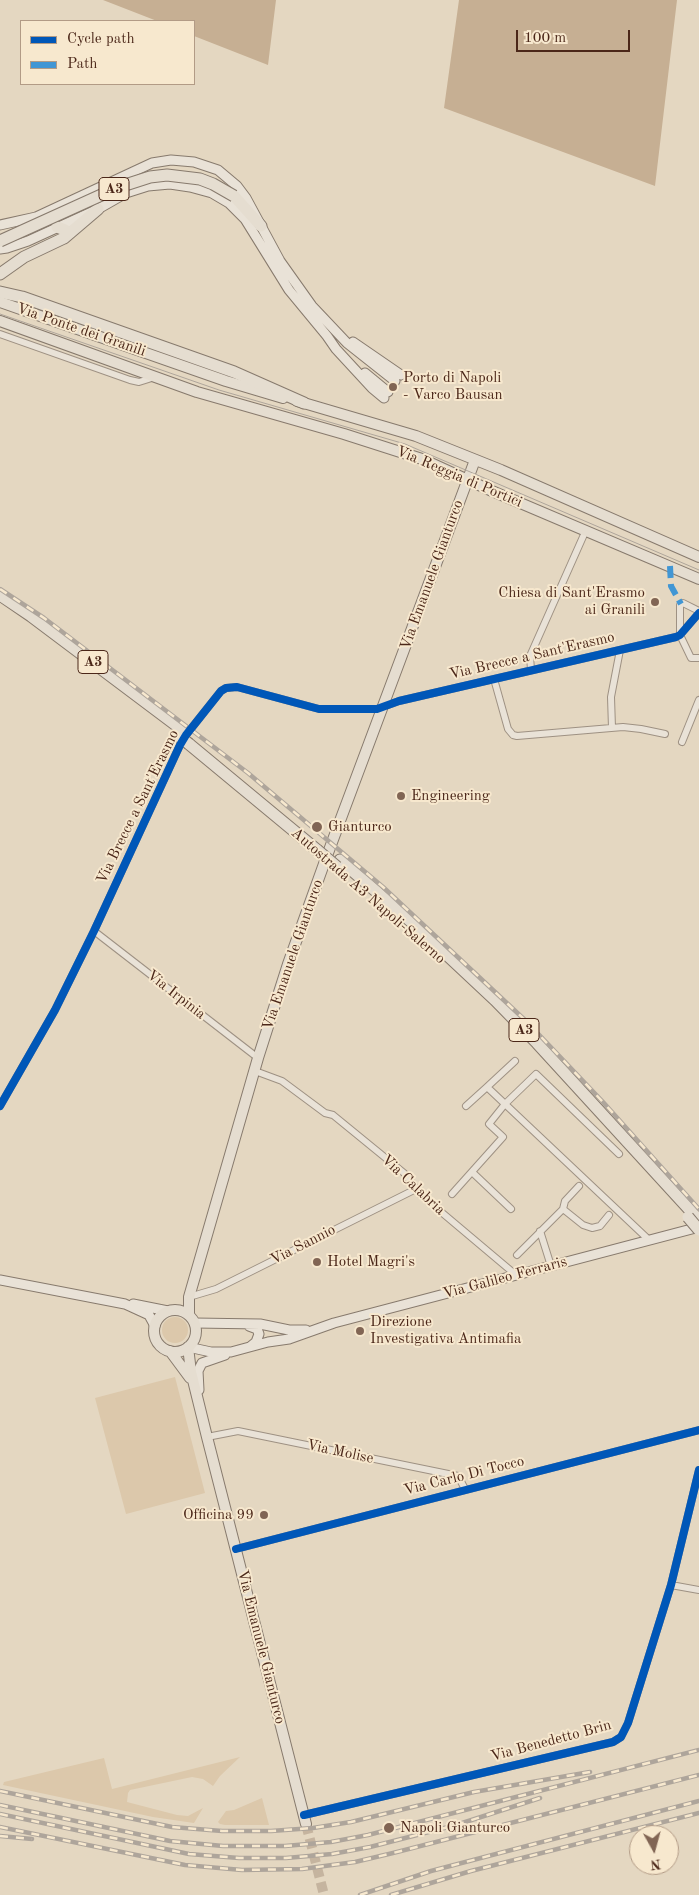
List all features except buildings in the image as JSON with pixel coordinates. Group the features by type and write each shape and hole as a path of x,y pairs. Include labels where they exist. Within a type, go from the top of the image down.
{"highway":[{"name":"A3","path":"0,241 118,187 150,177 167,175 200,180 220,188 234,196 261,226"},
{"name":"A3","path":"0,274 24,257 64,238 98,209"},
{"path":"58,227 66,230 64,238"},
{"path":"0,292 22,297 221,367 304,403"},
{"name":"Autostrada A3 Napoli-Salerno","path":"0,595 31,616 187,738 415,925 495,1000 544,1050 694,1217 699,1229"},
{"name":"Autostrada A3 Napoli-Salerno","path":"0,604 187,738"}],"main road":[{"path":"0,225 36,217 152,163 171,160 194,162 218,170 237,186 246,198 261,226"},
{"name":"A3","path":"98,209 126,193 148,186 170,184 212,193 229,203 245,218 289,290 331,333"},
{"path":"0,249 28,241 98,209"},
{"path":"28,241 50,211"},
{"name":"A3","path":"261,226 289,275 331,333"},
{"name":"Via Ponte dei Granili","path":"0,302 162,358"},
{"name":"Via Ponte dei Granili","path":"0,321 155,377"},
{"path":"331,333 347,343 372,364 398,378 331,333"},
{"path":"331,333 363,371 386,395 359,375 336,349 331,333"},
{"name":"Via Reggia di Portici","path":"162,358 242,386 416,436 699,557"},
{"path":"363,371 370,371 372,364"},
{"name":"Via Reggia di Portici","path":"155,377 235,404 402,452 699,579"},
{"name":"Via Emanuele Gianturco","path":"192,1319 189,1297 258,1058 288,964 475,460"},
{"name":"Via Galileo Ferraris","path":"188,1347 211,1352 231,1352 289,1339 334,1323 649,1240 699,1229"},
{"path":"0,1280 125,1304 140,1304 173,1311 192,1319 195,1336 188,1347 180,1351 170,1351 164,1348 155,1335 155,1326 160,1317 173,1311"},
{"name":"Via Emanuele Gianturco","path":"173,1311 189,1297"},
{"path":"125,1304 148,1315 155,1326"},
{"name":"Via Galileo Ferraris","path":"192,1319 240,1325 260,1324 289,1330 311,1330"},
{"path":"240,1325 251,1326 258,1332 259,1336 256,1342 248,1347"},
{"name":"Via Emanuele Gianturco","path":"188,1347 194,1383 207,1437 305,1819"},
{"name":"Via Emanuele Gianturco","path":"170,1351 194,1383"},
{"path":"200,1407 198,1381 200,1366 205,1361 231,1352"}],"street":[{"path":"0,334 130,380 139,382 155,377"},
{"path":"531,670 530,656 586,530"},
{"path":"680,635 699,612 683,603 680,604 680,635 691,658 699,658"},
{"name":"Via Brecce a Sant'Erasmo","path":"0,1106 55,1010 94,931 180,745 203,713 226,688 237,687 319,709 377,709 680,635"},
{"path":"612,728 611,697 620,650"},
{"path":"494,679 508,729 513,735 631,727 666,734"},
{"path":"682,742 699,700"},
{"name":"Via Irpinia","path":"94,931 258,1058"},
{"path":"466,1106 515,1060"},
{"name":"Via Calabria","path":"255,1071 282,1081 326,1113 333,1115 404,1173 416,1189 516,1275"},
{"path":"452,1194 503,1137 489,1124 536,1074 619,1154"},
{"path":"487,1087 649,1240"},
{"path":"472,1172 511,1209"},
{"path":"517,1255 563,1209 565,1201 579,1186"},
{"name":"Via Sannio","path":"189,1297 216,1289 416,1189"},
{"path":"563,1209 583,1225 592,1228 600,1226 609,1215"},
{"path":"540,1231 551,1266"},
{"name":"Via Carlo Di Tocco","path":"236,1549 699,1430"},
{"name":"Via Molise","path":"207,1437 238,1431 458,1476 465,1490"},
{"name":"Via Benedetto Brin","path":"305,1819 617,1740 626,1730 671,1585 699,1470"},
{"path":"671,1585 699,1590"}],"shaded area":[{"path":"103,0 276,0 268,65 195,36 195,20 154,20"},
{"path":"459,0 677,0 655,186 444,108"},
{"path":"175,1317 184,1321 188,1330 184,1339 175,1343 166,1339 162,1330 166,1321"},
{"path":"175,1377 205,1493 126,1514 95,1398"},
{"path":"240,1757 220,1776 213,1786 203,1779 192,1777 130,1790 128,1793 127,1802 177,1815 188,1816 203,1808 194,1823 153,1817 3,1785 4,1782 104,1758 112,1789"},
{"path":"262,1798 269,1825 225,1825 218,1822 226,1811 234,1810"}],"tunnel":[{"path":"306,1824 324,1895"}],"tram line":[{"path":"0,314 219,390 405,444 699,570"}],"railway":[{"path":"0,589 44,618 248,773 383,887 526,1021 603,1102 699,1209"},
{"path":"0,1805 170,1841 223,1846 285,1846 331,1842 368,1835 699,1750"},
{"path":"0,1791 172,1827 222,1831 271,1831 313,1828 351,1822 474,1792 590,1772"},
{"path":"0,1827 185,1865 242,1870 302,1869 355,1862 699,1775"},
{"path":"0,1814 189,1854 239,1858 286,1858 332,1854 370,1847 456,1825 540,1798"},
{"path":"360,1895 431,1871 699,1801"},
{"path":"391,1895 471,1871 699,1813"},
{"path":"0,1836 32,1839"}],"marked path":[{"path":"670,566 671,586 681,604"}],"cycle path":[{"path":"0,1106 55,1010 94,931 180,745 221,691 226,688 237,687 319,709 377,709 399,701 676,637 680,635 699,613"},
{"path":"236,1549 699,1430"},
{"path":"304,1815 613,1742 621,1737 628,1723 671,1585 699,1470"}],"place":[{"name":"Porto di Napoli - Varco Bausan","path":"393,387"},
{"name":"Chiesa di Sant'Erasmo ai Granili","path":"655,602"},
{"name":"Engineering","path":"401,796"},
{"name":"Gianturco","path":"317,827"},
{"name":"Hotel Magri's","path":"317,1262"},
{"name":"Direzione Investigativa Antimafia","path":"360,1331"},
{"name":"Officina 99","path":"264,1515"},
{"name":"Napoli Gianturco","path":"389,1828"}]}
